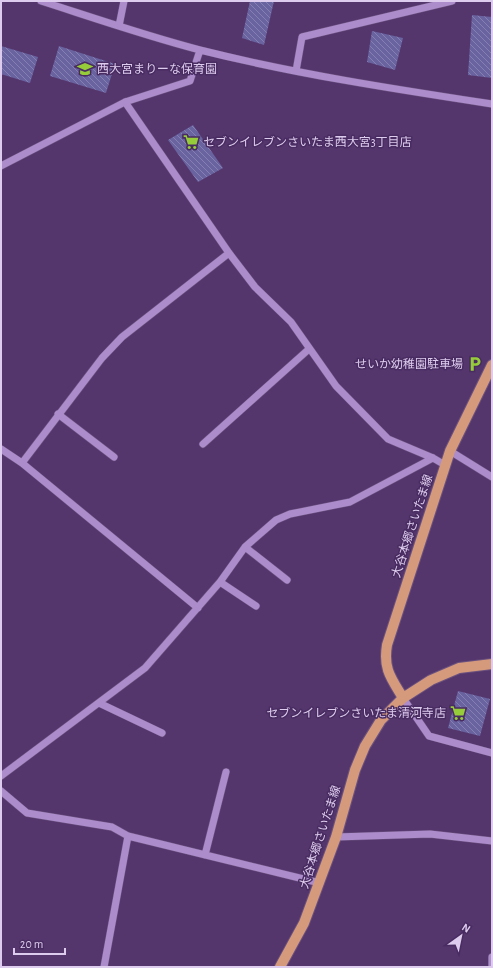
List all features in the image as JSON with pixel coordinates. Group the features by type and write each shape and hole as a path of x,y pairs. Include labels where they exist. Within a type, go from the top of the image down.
{"main road":[{"name":"大谷本郷さいたま線","path":"403,698 388,673 385,659 387,645 450,451 492,365"},
{"name":"大谷本郷さいたま線","path":"280,967 304,923 336,837 355,770 365,746 381,720 403,698 431,680 459,668 492,664"}],"street":[{"path":"41,1 200,50 296,71 370,85 492,104"},
{"path":"119,26 124,1"},
{"path":"296,71 302,37 452,1"},
{"path":"2,163 125,102 190,81 200,50"},
{"path":"125,102 229,253 255,287 291,322 336,386 388,439 433,458 445,465"},
{"path":"22,463 102,358 122,337 229,253"},
{"path":"203,444 309,349"},
{"path":"58,414 114,457"},
{"path":"1,448 22,463 198,608"},
{"path":"450,451 492,477"},
{"path":"1,776 145,668 220,582 245,547 276,520 290,514 350,502 433,458"},
{"path":"245,547 287,580"},
{"path":"220,582 256,606"},
{"path":"403,698 430,736 492,753"},
{"path":"99,703 162,733"},
{"path":"205,855 226,772"},
{"path":"1,791 27,813 112,827 128,836 320,883"},
{"path":"336,837 430,834 492,841"},
{"path":"104,967 128,836"},
{"path":"492,957 492,967"}],"building":[{"path":"250,1 274,1 264,45 242,38"},
{"path":"472,15 492,17 492,78 468,75"},
{"path":"372,31 403,38 395,70 367,62"},
{"path":"1,46 38,57 30,83 1,74"},
{"path":"59,46 115,64 106,93 50,76"},
{"path":"193,125 223,168 198,182 168,140"},
{"path":"458,691 490,699 480,736 448,728"}],"place":[{"name":"西大宮まりーな保育園","path":"85,69"},
{"name":"セブンイレブンさいたま西大宮3丁目店","path":"191,142"},
{"name":"せいか幼稚園駐車場","path":"475,364"},
{"name":"セブンイレブンさいたま清河寺店","path":"458,713"}]}
